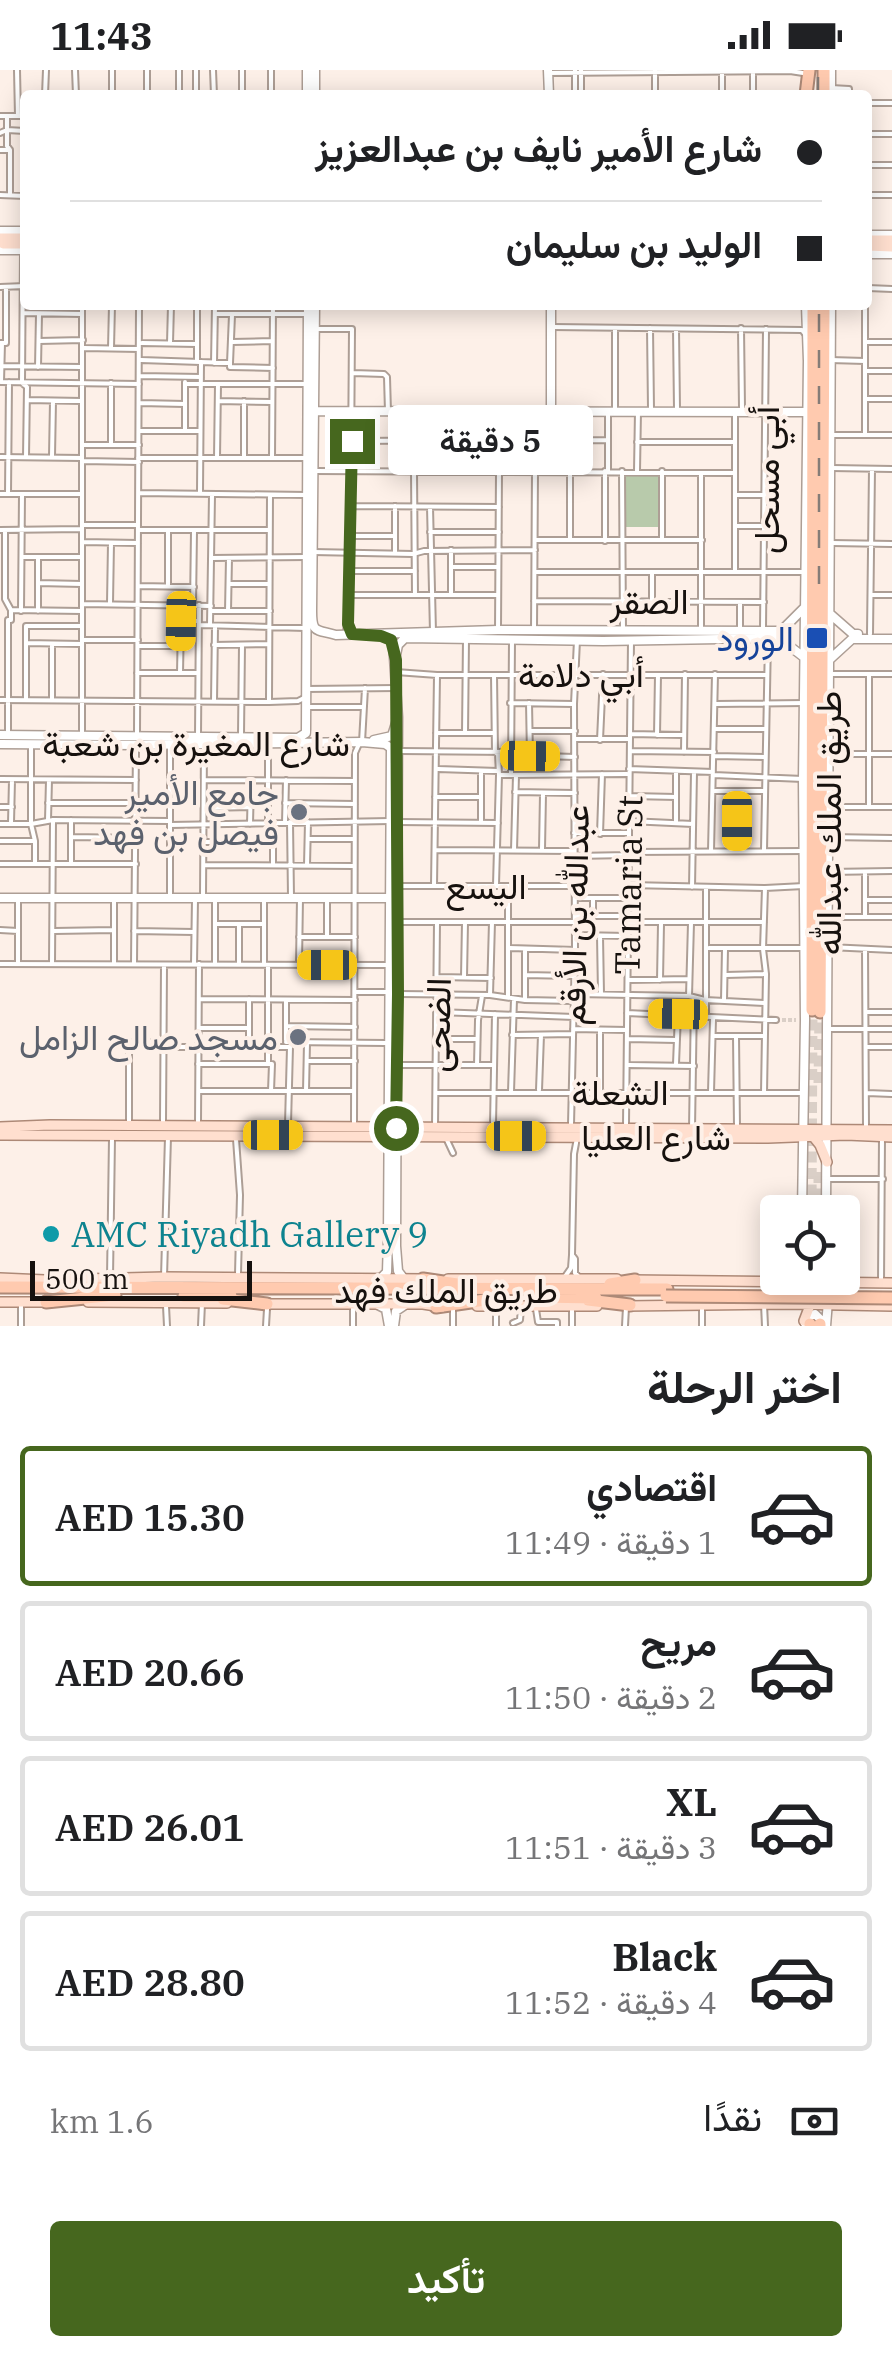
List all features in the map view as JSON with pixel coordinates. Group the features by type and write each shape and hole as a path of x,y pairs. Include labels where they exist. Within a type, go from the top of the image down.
{"highway":[{"name":"طريق الملك عبدالله","path":"810,310 822,429"},
{"name":"طريق الملك عبدالله","path":"808,1016 817,517 828,310"},
{"path":"808,361 822,429"},
{"name":"طريق الملك عبدالله","path":"808,1016 824,840 817,517"},
{"path":"817,517 828,584"},
{"path":"805,704 812,761"},
{"path":"824,840 827,990"},
{"path":"208,1296 279,1278"},
{"path":"423,1279 494,1297"},
{"path":"45,1280 112,1287"},
{"path":"628,1306 573,1298 576,1288 635,1280"},
{"path":"46,1302 112,1287"},
{"name":"طريق الملك فهد","path":"0,1290 112,1287 208,1296 573,1298 889,1288"},
{"path":"208,1296 266,1304"},
{"path":"436,1306 494,1297"}],"main road":[{"name":"شارع العليا","path":"0,1135 129,1126 219,1132 354,1128 393,1132"},
{"name":"شارع العليا","path":"0,1127 44,1131"},
{"name":"شارع العليا","path":"79,1130 112,1134 198,1127 236,1135 492,1130 889,1135"},
{"name":"شارع العليا","path":"439,1132 542,1140 626,1130 769,1134"},
{"name":"شارع العليا","path":"845,1133 868,1130 889,1135"},
{"path":"815,1133 827,1162"},
{"path":"112,1287 164,1277 760,1282"},
{"path":"0,1278 45,1280"},
{"path":"863,1306 856,1303 852,1294 855,1286 861,1283 889,1288"},
{"path":"764,1304 768,1295"},
{"path":"789,1304 805,1295"},
{"path":"816,1295 816,1324"},
{"path":"816,1324 831,1310 820,1295"},
{"path":"833,1295 863,1306 892,1306"},
{"path":"0,1302 166,1302 208,1296"},
{"path":"266,1304 453,1307 494,1297 536,1305 573,1298"},
{"path":"628,1306 789,1304 816,1324"}],"street":[{"path":"17,70 20,105"},
{"path":"548,71 809,73"},
{"path":"4,116 10,150 10,195"},
{"path":"0,133 20,130"},
{"path":"0,150 10,150"},
{"path":"0,195 20,196"},
{"path":"3,286 1,378 9,382 139,384"},
{"path":"23,310 26,457"},
{"path":"82,310 82,736"},
{"path":"112,310 112,348"},
{"path":"134,964 139,310"},
{"path":"170,344 171,310"},
{"path":"197,310 200,494"},
{"path":"214,363 215,310"},
{"path":"272,458 273,310"},
{"path":"215,314 273,315 299,310"},
{"path":"310,310 315,329 315,411 305,703 314,737 332,743"},
{"path":"310,310 306,458 310,554"},
{"path":"551,310 551,412"},
{"path":"805,991 808,854 803,778 808,310"},
{"name":"طريق الملك عبدالله","path":"815,1133 826,1100 829,947 829,872 824,840 829,808 825,751 830,468 822,429 830,361 828,310"},
{"path":"865,310 865,434"},
{"path":"23,313 82,314"},
{"path":"38,367 39,314"},
{"path":"230,364 232,315"},
{"path":"552,327 741,328 802,330 806,335"},
{"path":"604,540 615,328"},
{"path":"650,328 651,411"},
{"path":"735,572 734,472 741,328"},
{"path":"315,329 352,329 350,595 344,634"},
{"path":"676,329 676,411"},
{"name":"أبي مسحل","path":"764,850 766,329"},
{"path":"39,340 83,340"},
{"path":"865,342 892,340"},
{"path":"231,342 272,341"},
{"path":"83,348 197,344"},
{"path":"140,360 272,368"},
{"path":"830,361 865,361"},
{"path":"1,366 82,368"},
{"path":"865,371 892,371"},
{"path":"352,373 387,376 388,412"},
{"path":"139,376 218,384 306,384"},
{"path":"185,430 186,380"},
{"path":"8,494 9,382"},
{"path":"111,444 112,383"},
{"path":"217,458 218,384"},
{"path":"865,399 892,399"},
{"path":"27,400 82,401"},
{"path":"52,458 53,400"},
{"path":"218,401 272,402"},
{"path":"244,401 244,458"},
{"path":"139,403 186,404"},
{"path":"449,472 450,410"},
{"path":"315,411 806,412"},
{"path":"398,471 399,411"},
{"path":"637,471 638,411"},
{"path":"498,630 503,412"},
{"path":"532,412 534,630"},
{"path":"822,429 892,434"},
{"path":"0,430 8,430"},
{"path":"139,430 200,431"},
{"path":"352,441 502,440"},
{"path":"532,441 608,440"},
{"path":"637,442 735,442"},
{"path":"82,445 139,445"},
{"path":"0,458 306,458"},
{"path":"830,468 892,469"},
{"path":"870,634 872,469"},
{"path":"314,470 734,472"},
{"path":"622,471 623,632"},
{"path":"414,472 415,595"},
{"path":"570,472 570,540"},
{"path":"662,472 662,540"},
{"path":"701,631 702,473"},
{"path":"139,493 307,495"},
{"path":"0,494 82,494"},
{"path":"21,610 22,494"},
{"path":"212,494 214,701"},
{"path":"735,494 766,494"},
{"path":"269,702 270,495"},
{"path":"351,506 499,507"},
{"path":"394,554 395,506"},
{"path":"430,507 433,632"},
{"path":"806,568 817,517"},
{"path":"735,526 766,526"},
{"path":"270,530 2,530 3,603 11,610 138,604 270,611"},
{"path":"168,530 168,587"},
{"path":"194,531 204,780 204,864 194,932 199,999 198,1127"},
{"path":"430,532 499,532"},
{"path":"350,536 394,536"},
{"path":"535,540 702,540"},
{"path":"82,542 138,544"},
{"path":"110,604 111,542"},
{"path":"829,543 892,544"},
{"path":"451,550 451,595"},
{"path":"212,558 535,550"},
{"path":"22,557 82,558"},
{"path":"38,557 38,610"},
{"path":"228,611 229,558"},
{"path":"451,568 498,567"},
{"path":"535,572 765,572 806,568"},
{"path":"350,570 415,571"},
{"path":"652,572 652,602"},
{"path":"38,583 82,584"},
{"path":"229,584 270,584"},
{"path":"138,586 194,587"},
{"path":"350,595 498,595"},
{"path":"870,595 892,595"},
{"name":"الصقر","path":"534,601 764,602"},
{"path":"740,601 740,632"},
{"path":"180,673 181,621 213,626 309,627 344,634 534,630 765,635 780,631 806,606"},
{"path":"0,620 12,620 11,610"},
{"path":"828,612 853,634 892,636"},
{"path":"4,735 8,620"},
{"path":"26,700 26,626 82,626"},
{"path":"396,660 399,643 405,638 631,641 701,631 780,638 805,658"},
{"path":"306,660 314,639 344,634"},
{"path":"368,634 387,637 393,643 396,660 394,822 398,922 389,1043 394,1066"},
{"path":"828,661 852,638 892,636"},
{"path":"465,733 466,639"},
{"path":"512,640 514,850"},
{"name":"عبدالله بن الأرقم","path":"577,640 572,1255 575,1273 582,1278"},
{"name":"Tamaria St","path":"626,1130 631,641"},
{"path":"26,644 180,646"},
{"path":"52,644 52,700"},
{"path":"214,644 269,644"},
{"path":"241,737 242,645"},
{"path":"0,672 7,672"},
{"name":"أبي دلامة","path":"396,672 766,675"},
{"path":"137,673 198,673"},
{"path":"600,740 603,674"},
{"path":"657,735 658,674"},
{"path":"684,674 684,752"},
{"path":"711,850 715,674"},
{"path":"869,674 869,807"},
{"path":"828,678 892,674"},
{"path":"434,886 437,675"},
{"path":"494,675 494,752 498,754 499,773 496,886"},
{"path":"305,703 365,688 396,688"},
{"path":"354,1128 355,752 363,742 365,688"},
{"path":"0,700 269,702 364,708"},
{"name":"شارع المغيرة بن شعبة","path":"4,735 82,736 170,744 241,737 298,738 306,733 305,703"},
{"path":"510,703 574,704"},
{"path":"529,703 530,756"},
{"path":"715,704 805,704"},
{"path":"363,742 392,736 398,716"},
{"path":"714,729 766,729"},
{"path":"529,731 575,731"},
{"path":"436,733 494,732"},
{"path":"575,739 683,735"},
{"path":"347,742 355,752"},
{"name":"شارع المغيرة بن شعبة","path":"0,744 363,742 394,749"},
{"path":"31,744 35,864"},
{"path":"170,744 170,897"},
{"path":"268,744 273,865"},
{"path":"394,749 575,757"},
{"path":"630,751 765,757"},
{"path":"825,751 892,754"},
{"path":"436,769 514,774 676,770 803,778"},
{"path":"676,770 676,823"},
{"path":"481,771 481,822"},
{"path":"692,887 694,772"},
{"path":"600,834 602,774"},
{"path":"0,780 136,780"},
{"path":"11,824 12,780"},
{"path":"49,780 52,964"},
{"path":"204,780 355,781"},
{"path":"286,780 300,965"},
{"path":"250,824 251,781"},
{"path":"712,791 765,791"},
{"path":"515,792 575,793"},
{"path":"737,792 738,851"},
{"path":"542,794 542,850"},
{"path":"629,796 676,797"},
{"path":"435,797 480,797"},
{"path":"48,803 136,804"},
{"path":"286,803 355,804"},
{"path":"0,807 12,807"},
{"path":"204,808 251,807"},
{"path":"829,808 892,807"},
{"path":"0,824 51,820 204,825 498,823"},
{"path":"71,864 72,820"},
{"path":"629,821 694,824"},
{"path":"307,865 308,822"},
{"path":"377,1280 387,1272 392,1247 394,993 389,898 394,822"},
{"path":"574,833 629,833"},
{"path":"71,838 136,838"},
{"path":"308,838 354,840"},
{"path":"824,840 892,838"},
{"path":"0,841 35,841"},
{"path":"204,842 273,842"},
{"path":"436,850 542,850 574,854 764,850 808,854"},
{"path":"808,854 804,886 808,1036 812,1042 822,1041 827,1029 892,1030"},
{"path":"0,864 136,864"},
{"path":"204,864 354,866"},
{"path":"829,872 892,871"},
{"path":"865,872 865,917"},
{"path":"628,885 804,886"},
{"name":"اليسع","path":"397,886 574,886"},
{"path":"508,886 514,1016 512,1092"},
{"path":"706,888 706,1017"},
{"path":"764,888 764,1093"},
{"path":"114,897 114,964"},
{"path":"215,897 215,964"},
{"path":"0,898 389,898"},
{"path":"18,898 18,964"},
{"path":"264,898 271,1091"},
{"path":"327,898 327,937"},
{"path":"575,898 627,898"},
{"path":"593,898 593,916"},
{"path":"865,900 892,900"},
{"path":"398,922 508,923 593,916 661,922 764,922"},
{"path":"829,917 892,916"},
{"name":"الضحى","path":"438,922 439,1132"},
{"path":"464,977 465,922"},
{"path":"490,996 492,922"},
{"path":"660,980 661,922"},
{"path":"691,923 692,1130"},
{"path":"215,924 264,924"},
{"path":"239,965 240,924"},
{"path":"0,930 18,930"},
{"path":"54,931 114,930"},
{"path":"134,932 194,932"},
{"path":"575,935 627,936"},
{"path":"600,936 600,994"},
{"path":"299,937 355,937"},
{"path":"829,947 892,950"},
{"path":"508,948 575,950"},
{"path":"707,948 804,948"},
{"path":"525,949 525,1000"},
{"path":"724,950 724,1001"},
{"path":"865,950 868,1130"},
{"path":"0,964 390,965"},
{"path":"164,964 164,1277"},
{"path":"724,975 766,974"},
{"path":"526,975 574,976"},
{"path":"438,977 491,978"},
{"path":"628,980 689,980"},
{"path":"355,992 525,1000 600,994 764,1002"},
{"path":"477,1065 482,996"},
{"path":"199,999 355,1000"},
{"path":"248,1046 249,1000"},
{"path":"286,1000 288,1128"},
{"path":"437,1012 574,1017"},
{"path":"865,1012 892,1012"},
{"path":"627,1013 776,1020"},
{"path":"492,1130 495,1014"},
{"path":"676,1065 678,1014"},
{"path":"769,1134 800,1124 808,1016"},
{"path":"711,1092 713,1018"},
{"path":"286,1026 355,1026"},
{"path":"199,1028 249,1028"},
{"path":"600,1030 600,1092"},
{"path":"512,1034 627,1030"},
{"path":"539,1091 540,1035"},
{"path":"711,1036 763,1036"},
{"path":"736,1036 736,1131"},
{"path":"437,1039 477,1040"},
{"path":"628,1040 676,1040"},
{"path":"129,1126 129,1042 198,1047 389,1043"},
{"path":"306,1091 307,1042"},
{"path":"865,1047 892,1047"},
{"path":"307,1061 355,1061"},
{"path":"198,1064 270,1064"},
{"path":"394,1066 494,1065"},
{"path":"627,1065 694,1066"},
{"path":"198,1091 354,1090"},
{"name":"الشعلة","path":"436,1093 711,1092 804,1097"},
{"path":"866,1093 892,1094"},
{"path":"802,1157 815,1133 804,1097"},
{"path":"826,1100 830,1123 845,1133 834,1142 827,1162 826,1195"},
{"path":"439,1132 453,1153"},
{"path":"112,1134 112,1287"},
{"path":"572,1134 574,1154"},
{"path":"769,1134 796,1142 800,1147 802,1195"},
{"path":"236,1135 240,1195 238,1279"},
{"path":"889,1135 881,1239 889,1288"},
{"path":"826,1179 883,1179"},
{"path":"881,1239 892,1239"},
{"path":"392,1247 398,1271 404,1278"},
{"path":"564,1278 570,1271 572,1255"},
{"path":"816,1295 816,1324"},
{"path":"202,1326 208,1296"},
{"path":"494,1297 496,1326"},
{"path":"572,1326 573,1298"},
{"path":"21,1326 22,1302"},
{"path":"166,1302 167,1326"},
{"path":"266,1304 266,1326"},
{"path":"353,1304 353,1326"},
{"path":"513,1324 520,1320 521,1304"},
{"path":"764,1304 765,1326"},
{"path":"378,1305 386,1310 391,1323"},
{"path":"391,1323 405,1305"},
{"path":"536,1305 538,1322 557,1322 557,1326"},
{"path":"702,1305 702,1326"},
{"path":"625,1326 628,1306"},
{"path":"453,1307 456,1325"}],"green space":[{"path":"624,476 658,476 658,527 624,527"}],"tunnel":[{"path":"811,1195 812,1010"},
{"path":"819,1083 820,1012"},
{"path":"776,1020 796,1020"},
{"path":"819,1172 819,1195"}],"railway":[{"path":"818,70 818,90"},
{"path":"819,310 819,584"}],"place":[{"name":"الورود","path":"817,638"},
{"name":"جامع الأمير فيصل بن فهد","path":"299,812"},
{"name":"مسجد صالح الزامل","path":"298,1037"},
{"name":"AMC Riyadh Gallery 9","path":"51,1234"}],"route":[{"path":"352,441 348,624 352,634 391,640 396,660 396,1128"}]}
